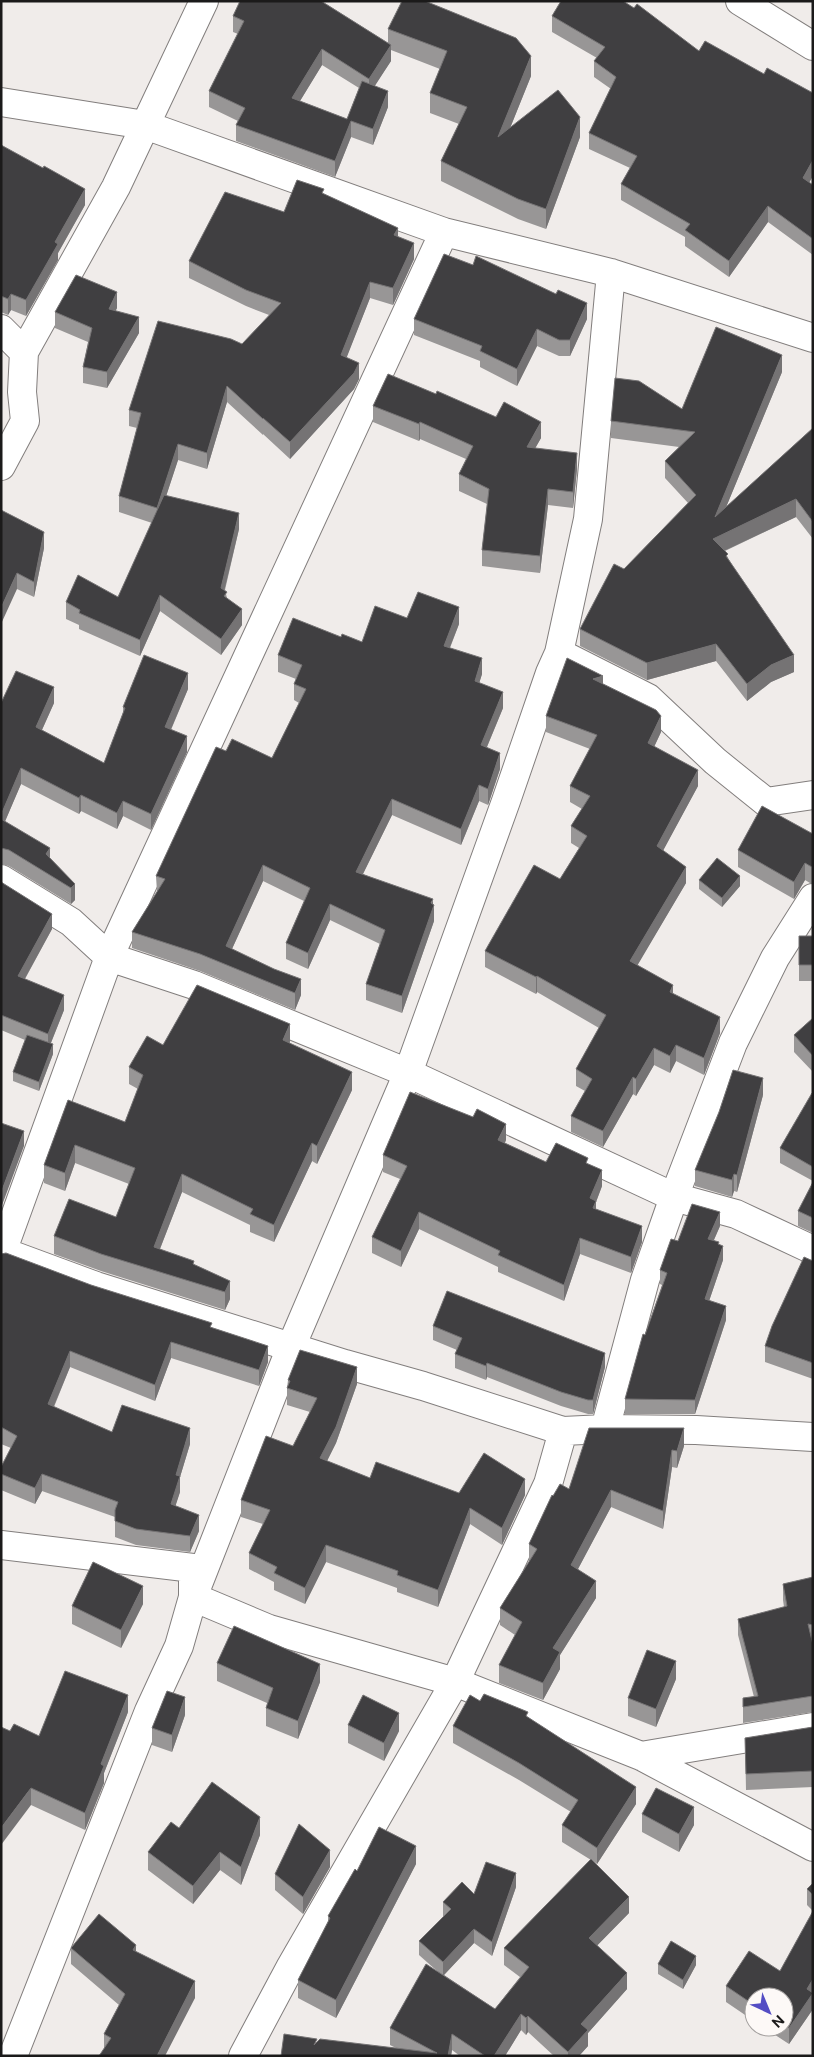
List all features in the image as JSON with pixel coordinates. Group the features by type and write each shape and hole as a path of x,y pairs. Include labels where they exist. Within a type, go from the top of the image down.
{"street":[{"path":"1,466 25,421 12,389 24,352 116,187 204,1"},
{"path":"740,1 813,46"},
{"path":"1,102 145,125 444,232 611,273 813,338"},
{"path":"444,232 109,957 2,1252 96,1286 423,1386 563,1432 605,1429 696,1430 813,1437"},
{"path":"13,2056 148,1711 179,1646 193,1597 291,1347 408,1072 550,673 559,653 588,519 611,273"},
{"path":"1,330 24,352"},
{"path":"559,653 648,698 715,761 766,802 813,795"},
{"path":"1,880 71,922 109,957 194,985 408,1072 674,1197 736,1214 813,1250"},
{"path":"605,1429 645,1280 674,1197 733,1043 775,958 813,898"},
{"path":"243,2056 290,1968 455,1682 548,1484 563,1432"},
{"path":"1,1545 193,1568 193,1597"},
{"path":"193,1597 269,1629 455,1682 641,1756 813,1846"},
{"path":"641,1756 813,1727"}],"building":[{"path":"240,1 321,1 391,45 369,79 322,49 292,98 347,119 362,81 388,91 373,129 351,121 335,161 236,125 245,108 209,91 244,21 233,16"},
{"path":"402,1 425,1 516,38 531,56 498,137 558,90 580,117 546,209 518,199 441,161 467,107 430,93 447,51 388,29"},
{"path":"561,1 623,1 634,8 637,4 699,51 705,41 764,74 767,68 813,93 813,160 803,178 813,185 813,239 768,206 729,261 685,230 690,224 621,184 637,156 589,133 616,77 594,61 605,47 552,16"},
{"path":"1,145 85,189 55,242 58,244 26,300 11,294 8,299 1,296"},
{"path":"297,180 324,189 322,193 398,228 394,235 414,243 393,288 370,282 341,355 359,363 354,373 290,442 227,386 207,453 178,444 157,508 119,496 141,413 129,410 158,321 231,339 242,344 281,303 246,290 189,261 225,192 284,212"},
{"path":"444,254 473,265 476,256 556,294 558,290 587,303 570,340 559,340 537,329 517,369 480,351 482,346 414,319"},
{"path":"76,275 117,292 109,309 139,317 107,372 83,367 92,328 55,312"},
{"path":"716,327 782,355 715,517 813,428 813,522 796,499 713,539 728,554 726,556 794,655 771,665 747,684 716,644 647,663 580,629 614,564 624,569 696,495 665,461 695,432 611,421 615,378 639,381 682,409"},
{"path":"388,374 436,394 437,391 496,417 504,402 541,422 527,447 577,453 573,492 548,489 540,556 482,550 489,489 459,474 473,446 420,422 419,424 373,406"},
{"path":"164,495 239,513 221,588 227,592 224,596 242,609 221,639 160,595 140,640 79,613 80,610 66,602 78,575 118,597"},
{"path":"1,510 44,532 34,582 17,573 1,608"},
{"path":"418,592 459,607 444,646 482,658 475,681 503,692 481,745 500,753 488,789 479,785 461,829 392,799 356,872 433,899 431,903 434,905 402,996 366,984 385,930 330,904 308,953 286,943 310,888 263,865 226,946 274,969 301,979 295,993 200,954 132,932 165,879 156,876 216,747 226,751 232,739 272,758 306,689 294,684 302,665 278,655 293,618 341,637 342,634 362,642 375,606 407,618"},
{"path":"144,655 188,673 165,727 187,736 151,814 123,801 117,813 81,795 79,798 21,768 1,815 1,703 16,671 54,687 36,727 104,763 125,708 123,707"},
{"path":"567,658 603,676 593,679 656,710 661,716 648,743 698,770 657,846 686,867 630,961 673,985 670,992 720,1017 704,1058 676,1045 670,1056 654,1048 636,1079 633,1077 603,1131 571,1116 592,1079 576,1069 606,1015 537,976 485,951 534,865 560,879 587,836 571,826 590,796 570,786 597,735 546,716"},
{"path":"762,806 813,834 813,867 805,863 794,882 738,850"},
{"path":"1,819 50,848 46,854 75,884 71,888 9,850 1,848"},
{"path":"717,858 740,876 722,898 699,880"},
{"path":"1,882 52,914 18,976 64,995 48,1034 1,1015"},
{"path":"799,936 813,936 813,965 799,965"},
{"path":"197,985 290,1024 283,1040 352,1072 317,1146 312,1143 274,1225 250,1214 253,1209 182,1174 154,1247 194,1261 193,1264 230,1281 225,1292 101,1254 54,1236 69,1199 116,1217 135,1168 75,1145 65,1173 44,1165 68,1100 125,1122 143,1075 129,1067 147,1036 163,1045"},
{"path":"813,1018 813,1056 794,1035"},
{"path":"27,1035 53,1044 39,1082 13,1072"},
{"path":"733,1070 763,1078 737,1175 734,1174 732,1180 695,1170 719,1112"},
{"path":"410,1092 473,1117 477,1109 506,1124 498,1140 546,1162 556,1143 588,1158 586,1163 602,1170 590,1198 596,1201 593,1208 642,1226 631,1257 580,1238 564,1285 498,1255 500,1251 419,1212 401,1251 372,1237 407,1166 383,1155"},
{"path":"813,1093 813,1167 780,1148"},
{"path":"1,1123 24,1131 1,1193"},
{"path":"813,1182 813,1218 798,1211"},
{"path":"692,1204 720,1212 708,1239 719,1242 718,1244 723,1246 705,1299 726,1306 695,1400 625,1399 643,1334 645,1335 667,1273 660,1270 671,1239 678,1241"},
{"path":"6,1253 91,1285 212,1323 210,1327 268,1346 259,1370 171,1342 155,1385 70,1351 48,1404 112,1432 122,1405 190,1428 176,1475 180,1476 171,1504 199,1515 190,1536 136,1529 115,1521 115,1510 118,1502 42,1474 35,1488 1,1474 1,1467 17,1436 1,1427 1,1254"},
{"path":"804,1257 813,1261 813,1363 765,1346 772,1326"},
{"path":"447,1291 605,1353 593,1400 561,1392 487,1363 486,1366 455,1354 462,1338 433,1326"},
{"path":"300,1350 357,1367 336,1427 320,1458 370,1478 376,1462 459,1493 484,1453 525,1479 502,1528 470,1508 438,1590 397,1575 398,1571 326,1545 305,1588 274,1573 277,1567 249,1553 270,1510 241,1500 266,1436 293,1446 317,1398 287,1388 290,1381 288,1380"},
{"path":"589,1428 684,1428 677,1451 672,1450 663,1511 611,1490 571,1565 596,1581 553,1648 560,1652 543,1683 499,1665 522,1622 500,1608 537,1549 529,1544 552,1495 560,1484 569,1489"},
{"path":"93,1562 143,1586 121,1630 72,1606"},
{"path":"813,1577 813,1625 808,1624 813,1645 813,1696 743,1707 743,1698 758,1696 738,1619 787,1606 783,1584"},
{"path":"234,1626 320,1664 298,1721 266,1708 273,1688 217,1663"},
{"path":"647,1650 676,1661 656,1709 628,1698"},
{"path":"65,1671 128,1695 101,1764 104,1766 85,1813 31,1788 1,1828 1,1727 10,1731 14,1724 39,1736"},
{"path":"167,1691 185,1697 172,1735 152,1728"},
{"path":"484,1694 528,1712 526,1716 636,1787 597,1848 562,1825 578,1800 519,1763 453,1726 470,1695 480,1701"},
{"path":"363,1695 399,1713 384,1743 348,1725"},
{"path":"813,1727 813,1771 746,1774 745,1738"},
{"path":"212,1782 260,1817 241,1867 220,1852 193,1886 148,1852 171,1822 179,1828"},
{"path":"656,1788 694,1807 679,1834 642,1814"},
{"path":"299,1824 330,1850 303,1897 275,1874"},
{"path":"379,1827 416,1846 336,2000 298,1980 330,1918 328,1916 355,1869 357,1871"},
{"path":"591,1859 629,1897 589,1938 627,1973 581,2024 588,2030 568,2052 528,2016 526,2018 521,2014 494,2056 485,2056 452,2034 448,2056 281,2056 284,2034 317,2039 314,2045 320,2039 437,2053 390,2028 426,1964 495,2009 529,1967 504,1948"},
{"path":"486,1862 516,1873 492,1942 474,1929 443,1962 419,1941 451,1909 443,1902 462,1882 474,1894"},
{"path":"813,1883 813,1895 807,1889"},
{"path":"813,1911 813,1979 807,1989 813,1993 794,2021 794,1987 744,1987 744,1998 726,1986 749,1951 780,1971"},
{"path":"99,1914 136,1945 133,1950 195,1981 157,2056 99,2056 111,2038 104,2034 125,1994 71,1948"},
{"path":"671,1941 696,1956 683,1980 658,1964"}]}
